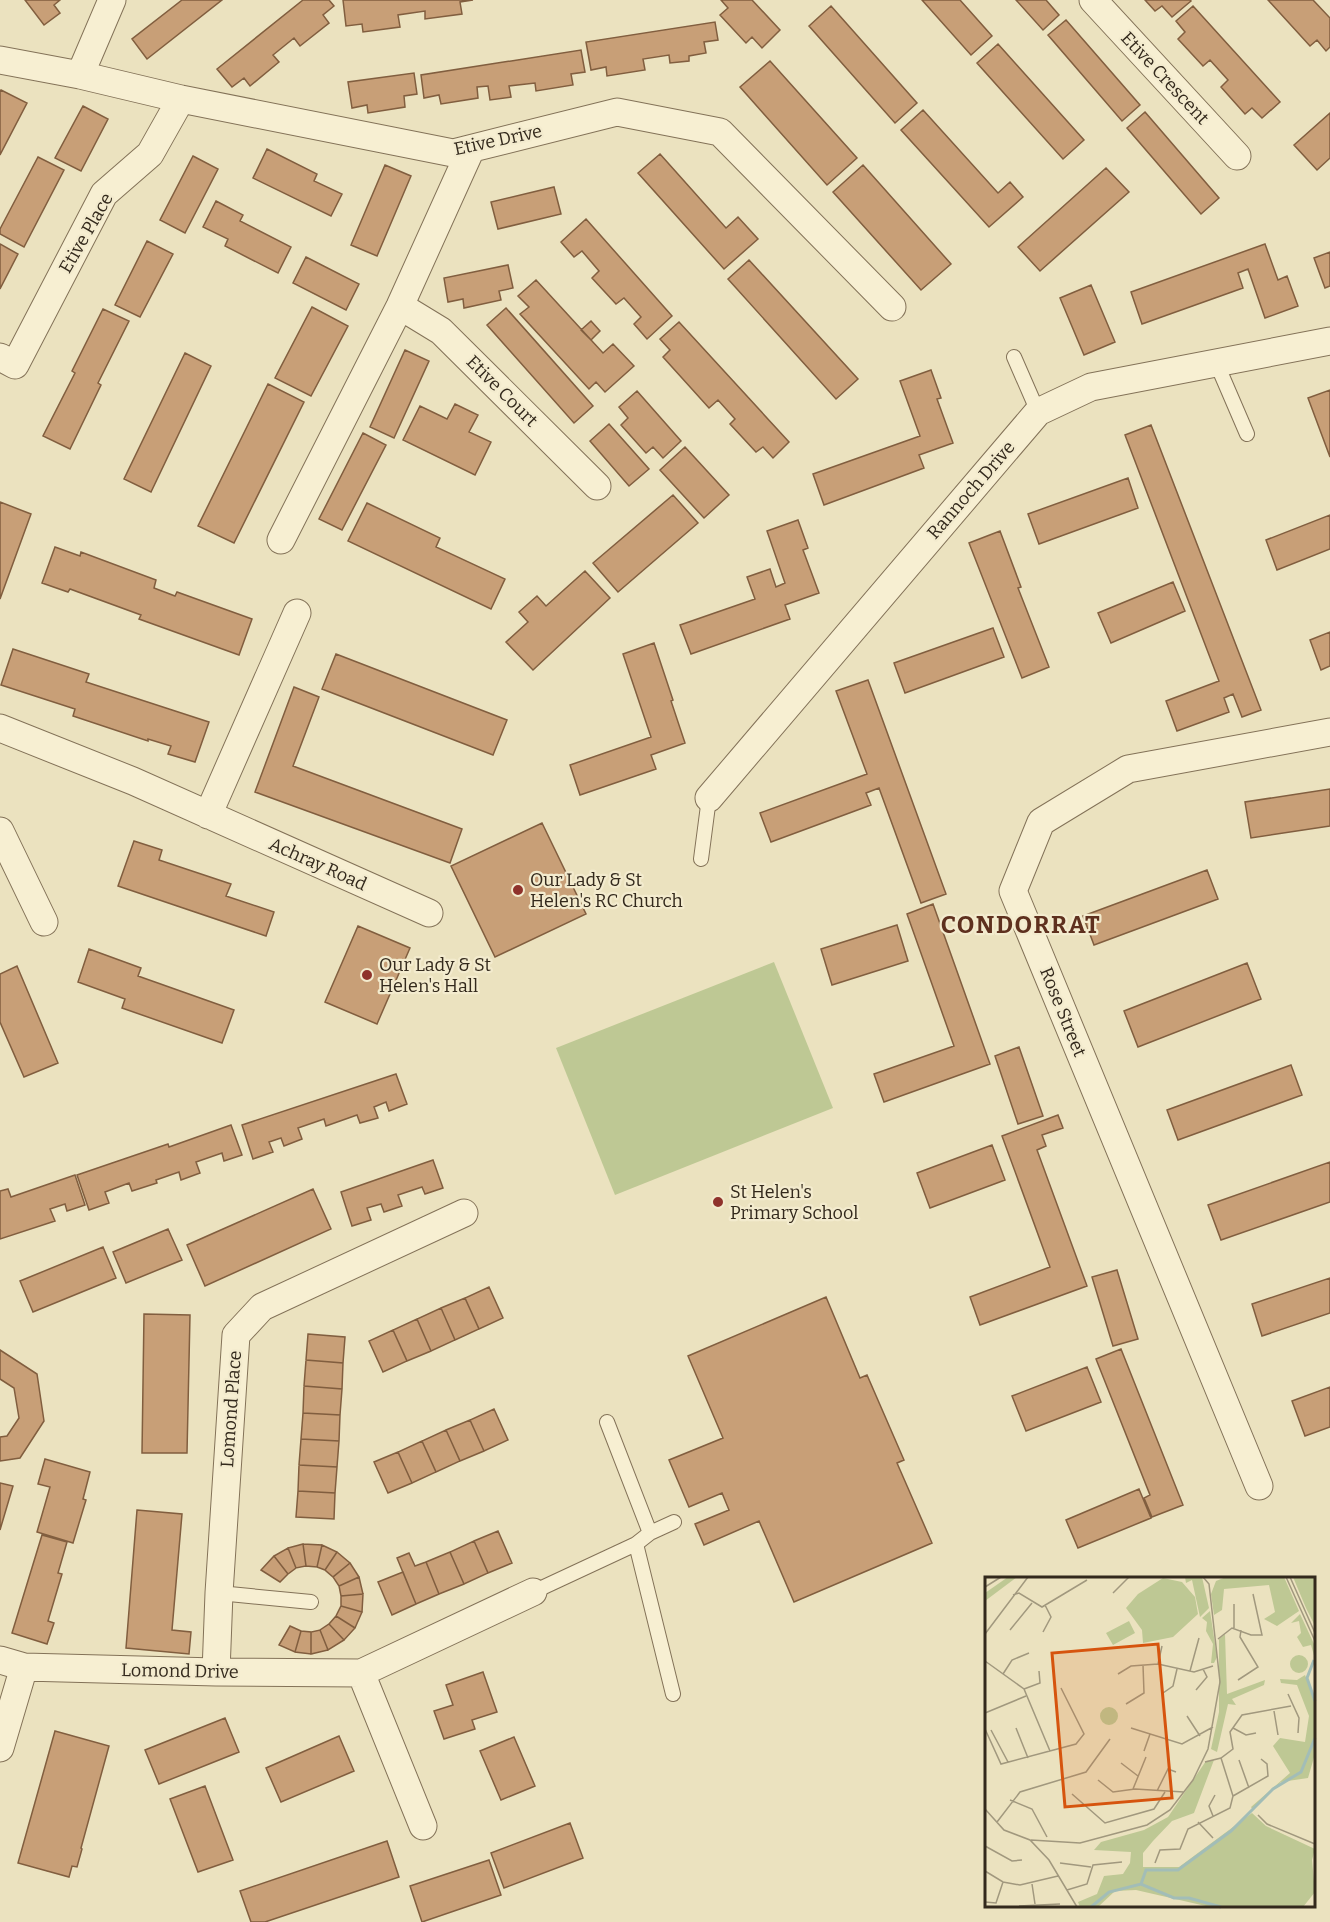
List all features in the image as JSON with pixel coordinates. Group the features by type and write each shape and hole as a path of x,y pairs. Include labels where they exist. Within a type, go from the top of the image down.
{"street":[{"path":"80,75 112,0"},
{"name":"Etive Crescent","path":"1093,0 1237,156"},
{"name":"Etive Drive","path":"0,60 80,75 181,99 453,153 617,112 720,132 892,307"},
{"name":"Etive Place","path":"0,357 15,365 104,194 150,154 181,99"},
{"path":"281,540 400,306 471,149"},
{"name":"Etive Court","path":"400,306 441,331 597,486"},
{"name":"Rannoch Drive","path":"708,798 1038,412 1091,387 1330,341"},
{"path":"208,815 297,614"},
{"name":"Achray Road","path":"1,731 133,781 429,913"},
{"name":"Rose Street","path":"1259,1486 1013,891 1041,822 1128,769 1330,732"},
{"path":"0,831 44,922"},
{"name":"Lomond Place","path":"216,1672 236,1335 262,1307 464,1213"},
{"name":"Lomond Drive","path":"12,1664 216,1672 361,1673 533,1592"},
{"path":"0,1748 12,1664"},
{"path":"361,1673 423,1826"}],"lane":[{"path":"1014,357 1038,412"},
{"path":"1215,362 1246,434"},
{"path":"701,859 708,798"},
{"path":"607,1422 650,1533"},
{"path":"533,1592 636,1545 650,1533 674,1522"},
{"path":"636,1545 673,1694"},
{"path":"219,1593 311,1602"}],"green space":[{"path":"774,962 833,1108 615,1195 556,1048"}],"building":[{"path":"25,0 60,0 54,5 60,13 44,25"},
{"path":"182,0 222,0 147,59 132,39"},
{"path":"303,0 329,0 334,6 323,15 329,23 300,46 294,38 273,55 279,62 250,86 244,78 232,87 217,69"},
{"path":"343,0 473,0 460,2 462,14 425,19 425,11 398,15 400,27 363,32 362,24 346,26"},
{"path":"721,0 752,0 780,30 762,48 752,37 746,43 720,15 728,8"},
{"path":"922,0 960,0 992,36 971,55"},
{"path":"1016,0 1046,0 1059,15 1043,30"},
{"path":"1145,0 1191,1 1172,17 1162,6 1155,11"},
{"path":"1268,0 1313,0 1330,18 1330,47 1326,51 1317,40 1310,46"},
{"path":"831,6 917,103 895,123 809,26"},
{"path":"1193,6 1280,102 1262,118 1252,108 1245,114 1221,87 1228,80 1210,60 1203,66 1178,39 1185,32 1176,21"},
{"path":"1066,20 1140,105 1122,121 1048,35"},
{"path":"715,22 718,40 704,42 706,53 689,56 689,61 670,63 669,55 643,59 645,70 607,76 606,67 591,70 586,42"},
{"path":"998,44 1084,140 1063,159 977,63"},
{"path":"581,50 585,72 571,74 573,85 536,91 535,83 509,86 511,97 490,100 488,86 477,87 478,98 441,104 439,95 424,98 421,75"},
{"path":"770,61 857,158 827,185 740,87"},
{"path":"414,73 417,94 404,96 405,107 368,113 367,105 352,108 348,82"},
{"path":"1,90 27,103 0,155 0,92"},
{"path":"83,106 108,119 81,171 55,158"},
{"path":"923,110 998,193 1010,182 1023,197 989,227 901,130"},
{"path":"1145,112 1219,198 1201,214 1127,128"},
{"path":"1330,113 1330,158 1317,170 1294,145"},
{"path":"267,149 317,174 314,181 342,194 331,216 253,178"},
{"path":"660,154 726,228 738,217 758,239 724,269 638,173"},
{"path":"193,156 218,169 185,233 160,220"},
{"path":"38,157 64,170 24,247 0,234 0,229"},
{"path":"385,165 411,176 377,256 351,245"},
{"path":"863,165 951,264 921,290 833,192"},
{"path":"1106,168 1129,192 1040,271 1018,247"},
{"path":"554,187 561,214 498,229 491,202"},
{"path":"216,201 243,215 240,221 291,247 278,273 225,246 228,239 203,227"},
{"path":"586,219 672,316 647,339 634,324 641,317 624,298 616,304 592,278 599,271 582,251 574,257 561,242"},
{"path":"147,241 173,254 140,317 115,305"},
{"path":"0,244 18,254 0,289"},
{"path":"1265,244 1278,280 1287,276 1298,306 1265,318 1248,269 1238,273 1243,288 1142,324 1131,292"},
{"path":"1330,252 1330,286 1325,288 1314,258"},
{"path":"306,257 359,284 346,310 293,283"},
{"path":"749,260 858,379 836,399 728,279"},
{"path":"508,265 513,288 499,291 501,300 464,308 463,299 448,302 444,278"},
{"path":"536,280 603,353 613,344 634,366 605,392 596,382 589,389 520,314 529,307 518,296"},
{"path":"1091,285 1115,342 1084,355 1060,298"},
{"path":"312,307 348,326 311,396 275,378"},
{"path":"506,308 593,406 574,423 487,325"},
{"path":"103,309 129,321 98,383 101,385 70,449 43,436 75,373 72,371"},
{"path":"591,321 600,331 591,340 581,330"},
{"path":"679,322 789,442 773,458 763,447 756,452 730,424 735,419 718,400 709,408 663,357 670,350 660,339"},
{"path":"405,350 429,361 394,438 370,427"},
{"path":"185,353 211,366 151,492 124,479"},
{"path":"931,370 941,398 937,399 953,443 919,455 924,468 824,505 813,474 920,436 900,381"},
{"path":"268,384 304,402 234,543 198,526"},
{"path":"1330,390 1330,457 1308,398"},
{"path":"637,391 681,441 663,458 653,447 646,453 621,425 628,418 619,407"},
{"path":"455,404 478,415 469,432 491,442 475,475 403,440 420,406 447,419"},
{"path":"609,424 649,469 629,486 590,441"},
{"path":"1151,425 1261,710 1242,717 1233,694 1224,698 1229,712 1177,731 1166,701 1219,681 1125,435"},
{"path":"363,433 386,445 342,530 319,519"},
{"path":"685,447 729,495 704,518 660,470"},
{"path":"1128,478 1138,508 1039,544 1028,514"},
{"path":"673,495 698,523 618,592 593,563"},
{"path":"0,502 31,514 0,599"},
{"path":"367,503 440,538 436,547 505,579 491,609 348,541"},
{"path":"1330,515 1330,549 1277,570 1266,540"},
{"path":"798,520 808,548 803,550 819,593 785,605 790,619 691,654 680,625 755,599 747,577 770,569 776,587 785,583 767,531"},
{"path":"1000,531 1021,587 1018,588 1049,667 1022,678 969,543"},
{"path":"55,547 80,556 81,552 156,580 154,588 175,596 177,592 252,619 239,655 139,619 141,615 70,589 68,592 42,583"},
{"path":"585,571 610,598 533,670 506,642 528,622 519,612 537,596 546,606"},
{"path":"1173,582 1185,611 1111,643 1098,613"},
{"path":"993,628 1004,657 905,693 894,663"},
{"path":"1330,632 1330,666 1321,670 1310,640"},
{"path":"654,643 685,743 651,755 656,769 580,795 570,765 651,737 623,654"},
{"path":"13,649 89,674 86,682 209,722 195,762 168,754 171,746 148,739 148,741 73,716 75,709 1,685"},
{"path":"336,654 507,720 493,755 322,689"},
{"path":"868,680 946,894 921,903 879,788 866,793 871,805 771,842 760,813 867,774 836,691"},
{"path":"294,687 319,697 293,766 462,829 450,863 255,792"},
{"path":"1330,789 1330,826 1251,838 1245,802"},
{"name":"Our Lady & St Helen's RC Church","path":"542,823 586,914 495,957 451,866"},
{"path":"134,841 162,850 159,860 231,884 226,896 274,912 266,936 118,886"},
{"path":"1207,870 1218,899 1094,945 1083,916"},
{"path":"933,904 990,1064 884,1102 874,1074 954,1046 907,914"},
{"path":"897,925 908,961 832,985 821,949"},
{"name":"Our Lady & St Helen's Hall","path":"358,926 410,948 377,1024 325,1002"},
{"path":"89,949 141,968 138,976 234,1010 222,1043 122,1008 125,999 78,982"},
{"path":"1247,963 1261,999 1138,1047 1124,1011"},
{"path":"17,966 58,1063 24,1077 0,1022 0,974"},
{"path":"1019,1047 1043,1116 1018,1124 995,1056"},
{"path":"1291,1065 1302,1095 1178,1140 1167,1110"},
{"path":"396,1074 407,1104 389,1111 386,1102 374,1107 378,1118 360,1123 357,1115 326,1126 324,1119 298,1128 302,1139 284,1146 281,1138 269,1142 273,1152 253,1159 242,1125"},
{"path":"1058,1115 1063,1128 1042,1135 1046,1146 1037,1150 1087,1286 980,1325 970,1297 1050,1267 1002,1136"},
{"path":"231,1125 242,1155 224,1161 222,1153 196,1162 200,1173 181,1180 179,1172 156,1180 157,1183 132,1191 129,1183 105,1192 109,1203 89,1210 77,1175"},
{"path":"992,1145 1005,1180 930,1208 917,1173"},
{"path":"433,1160 443,1188 425,1194 422,1187 398,1195 402,1206 384,1212 381,1204 367,1208 371,1220 352,1226 341,1192"},
{"path":"1330,1162 1330,1202 1221,1240 1208,1205"},
{"path":"75,1175 85,1205 67,1211 65,1204 50,1209 55,1221 0,1239 0,1191 8,1189 11,1197"},
{"path":"313,1189 331,1229 205,1286 187,1245"},
{"path":"168,1229 182,1260 126,1283 113,1252"},
{"path":"103,1247 116,1278 33,1312 20,1281"},
{"path":"1117,1270 1138,1339 1113,1346 1092,1277"},
{"path":"1330,1278 1330,1313 1262,1336 1252,1304"},
{"path":"489,1287 503,1318 479,1329 465,1298"},
{"path":"826,1297 860,1378 867,1375 904,1460 897,1463 932,1543 794,1602 759,1521 704,1545 695,1524 729,1510 722,1493 689,1507 669,1460 723,1438 688,1356"},
{"path":"465,1298 479,1329 455,1340 441,1308"},
{"path":"441,1308 455,1340 431,1351 417,1319"},
{"path":"144,1314 190,1315 187,1453 142,1453"},
{"path":"417,1319 431,1351 407,1361 393,1330"},
{"path":"393,1330 407,1361 383,1372 369,1341"},
{"path":"308,1334 345,1337 343,1363 306,1360"},
{"path":"1121,1349 1183,1505 1152,1517 1144,1498 1150,1495 1096,1359"},
{"path":"0,1350 37,1374 44,1421 20,1458 0,1461 0,1437 7,1436 19,1418 14,1388 0,1379"},
{"path":"306,1360 343,1363 342,1389 304,1386"},
{"path":"1087,1367 1101,1402 1026,1431 1012,1396"},
{"path":"304,1386 342,1389 340,1415 303,1413"},
{"path":"1330,1387 1330,1427 1305,1436 1292,1401"},
{"path":"494,1409 508,1440 484,1451 470,1420"},
{"path":"303,1413 340,1415 339,1441 301,1439"},
{"path":"470,1420 484,1451 460,1461 446,1430"},
{"path":"446,1430 460,1461 436,1472 422,1441"},
{"path":"301,1439 339,1441 337,1467 299,1465"},
{"path":"422,1441 436,1472 412,1483 398,1452"},
{"path":"398,1452 412,1483 388,1493 374,1462"},
{"path":"45,1459 90,1472 83,1499 86,1500 73,1543 37,1532 50,1487 38,1484"},
{"path":"299,1465 337,1467 335,1493 298,1491"},
{"path":"0,1483 13,1486 0,1530"},
{"path":"1139,1489 1151,1518 1078,1548 1066,1520"},
{"path":"298,1491 335,1493 334,1519 296,1517"},
{"path":"137,1510 182,1514 172,1630 191,1632 189,1654 126,1648"},
{"path":"498,1531 512,1563 488,1573 474,1541"},
{"path":"42,1535 67,1542 58,1573 62,1574 48,1621 54,1623 47,1644 12,1633"},
{"path":"474,1541 488,1573 464,1584 450,1552"},
{"path":"303,1544 322,1545 317,1567 306,1566"},
{"path":"303,1544 306,1566 296,1568 288,1548"},
{"path":"322,1545 337,1552 325,1570 317,1567"},
{"path":"288,1548 296,1568 288,1574 274,1556"},
{"path":"337,1552 350,1563 333,1577 325,1570"},
{"path":"450,1552 464,1584 439,1594 426,1562"},
{"path":"409,1553 415,1566 426,1562 439,1594 416,1604 397,1558"},
{"path":"274,1556 288,1574 280,1582 261,1570"},
{"path":"350,1563 359,1577 339,1586 333,1577"},
{"path":"403,1572 416,1604 392,1615 378,1582"},
{"path":"359,1577 363,1594 341,1596 339,1586"},
{"path":"363,1594 362,1612 341,1606 341,1596"},
{"path":"341,1606 362,1612 355,1628 336,1616"},
{"path":"336,1616 355,1628 344,1640 329,1624"},
{"path":"329,1624 344,1640 328,1650 320,1630"},
{"path":"290,1626 301,1631 295,1652 279,1645"},
{"path":"320,1630 328,1650 311,1654 311,1632"},
{"path":"301,1631 311,1632 311,1654 295,1652"},
{"path":"483,1672 497,1712 472,1720 475,1729 444,1739 434,1711 453,1705 446,1685"},
{"path":"225,1718 239,1752 159,1784 145,1750"},
{"path":"55,1731 109,1746 77,1867 72,1866 69,1877 18,1863"},
{"path":"339,1736 354,1771 281,1802 266,1768"},
{"path":"514,1737 535,1786 501,1800 480,1751"},
{"path":"205,1786 233,1860 198,1872 170,1799"},
{"path":"570,1823 583,1858 504,1888 491,1853"},
{"path":"387,1841 399,1877 265,1922 251,1922 240,1891"},
{"path":"489,1860 501,1895 422,1922 410,1886"}],"place":[{"name":"Our Lady & St Helen's RC Church","path":"518,890"},
{"name":"Our Lady & St Helen's Hall","path":"367,975"},
{"name":"St Helen's Primary School","path":"718,1202"}],"district":[{"name":"CONDORRAT","path":"1021,925"}]}
